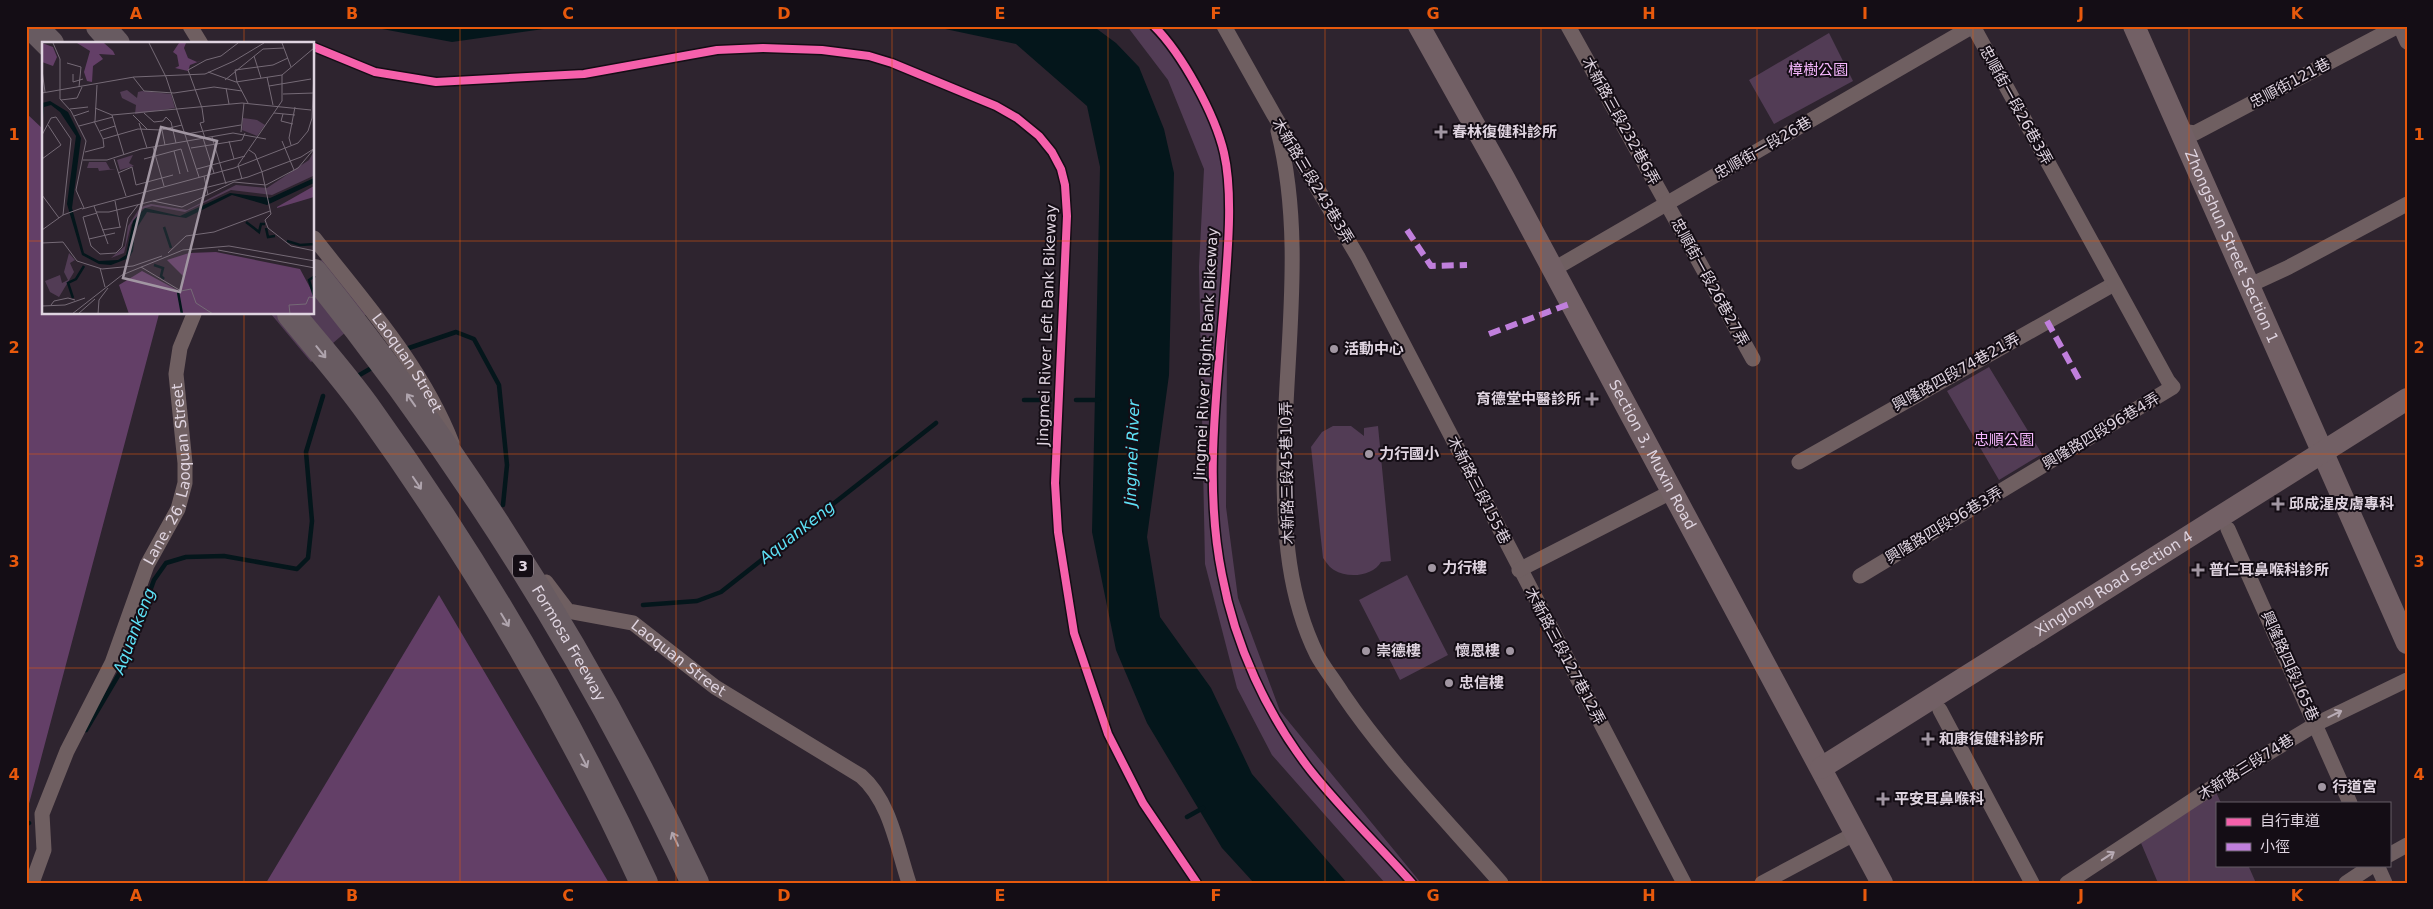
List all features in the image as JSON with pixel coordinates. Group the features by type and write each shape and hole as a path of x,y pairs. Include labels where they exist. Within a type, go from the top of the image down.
{"highway":[{"path":"32,26 48,42"},
{"path":"100,26 114,42"},
{"name":"Formosa Freeway","path":"315,274 372,346 470,483 562,627 653,791 695,883"},
{"path":"292,315 368,410 473,567 550,695 618,826 644,883"}],"main road":[{"name":"Section 3, Muxin Road","path":"1419,26 1554,269 1882,883"},
{"name":"Zhongshun Street Section 1","path":"2134,26 2407,643"},
{"name":"Xinglong Road Section 4","path":"1824,775 1940,710 2228,530 2407,399"},
{"name":"Xinglong Road Section 4","path":"1824,775 2325,460 2407,417"}],"street":[{"path":"190,26 200,42"},
{"path":"1224,26 1271,110"},
{"name":"忠順街一段26巷","path":"1554,269 1973,26"},
{"name":"忠順街一段26巷3弄","path":"1973,26 2114,284 2173,387"},
{"path":"2399,26 2407,42"},
{"name":"忠順街121巷","path":"2181,131 2195,133 2399,26"},
{"name":"木新路三段232巷6弄","path":"1571,33 1667,204"},
{"name":"木新路三段243巷3弄","path":"1271,110 1358,257"},
{"name":"木新路三段45巷10弄","path":"1271,110 1284,154 1290,198 1291,293 1284,424 1284,522 1290,575 1300,614 1318,656 1366,729 1501,883"},
{"name":"忠順街一段26巷27弄","path":"1667,204 1753,359"},
{"path":"2248,286 2289,267 2407,204"},
{"name":"Laoquan Street","path":"315,239 390,334 439,410 456,452 518,547 568,611 633,623 715,687 861,776 876,792 885,811 909,883"},
{"name":"木新路三段155巷","path":"1358,257 1519,570"},
{"name":"興隆路四段74巷21弄","path":"1799,462 2114,284"},
{"name":"Lane. 26, Laoquan Street","path":"32,883 44,850 42,814 63,760 78,725 112,664 147,565 178,509 185,483 185,463 176,374 180,348 194,315"},
{"name":"興隆路四段96巷4弄","path":"2029,474 2173,387"},
{"name":"興隆路四段96巷3弄","path":"1860,576 2029,474"},
{"path":"1519,570 1673,491"},
{"name":"興隆路四段165巷","path":"2228,530 2350,802"},
{"name":"木新路三段127巷12弄","path":"1519,570 1611,741 1684,883"},
{"name":"木新路三段74巷","path":"2067,883 2222,781 2316,724 2407,680"},
{"path":"1940,710 2032,883"},
{"path":"1762,883 1856,833"},
{"path":"2390,855 2407,845"},
{"path":"2346,883 2372,866"},
{"path":"2377,866 2385,883"}],"green space":[{"path":"1127,26 1156,26 1172,43 1196,80 1222,141 1228,202 1226,507 1238,598 1280,711 1421,883 1385,883 1272,755 1237,688 1205,564 1199,267 1204,169 1168,80"},
{"name":"樟樹公園","path":"1829,33 1853,81 1774,124 1749,80"},
{"path":"324,258 369,312 311,362 272,315 315,315 315,265"},
{"name":"忠順公園","path":"1989,367 2042,454 1999,480 1947,391"},
{"path":"1333,426 1351,426 1364,436 1364,428 1378,426 1391,561 1381,562 1377,567 1360,575 1340,573 1331,568 1323,558 1311,447 1322,432"},
{"path":"1407,575 1448,655 1400,680 1359,600"},
{"path":"2216,792 2221,802 2216,802 2216,866 2248,866 2256,883 2158,883 2141,843"}],"shaded area":[{"path":"26,113 42,128 42,315 159,315 26,815"},
{"path":"439,595 609,883 266,883"}],"water":[{"path":"366,26 565,26 452,42"},
{"name":"Jingmei River","path":"931,26 1093,26 1116,43 1139,67 1164,129 1174,173 1169,375 1147,537 1160,617 1211,688 1252,774 1347,883 1254,883 1222,848 1147,723 1116,650 1092,532 1100,167 1087,106 1016,44"}],"waterway":[{"name":"Aquankeng","path":"406,349 456,332 474,339 499,385 507,465 503,505"},
{"name":"Aquankeng","path":"356,377 375,366"},
{"name":"Aquankeng","path":"86,730 122,669 154,580 166,563 186,557 224,556 297,569 308,558 312,521 306,452 323,396"},
{"name":"Aquankeng","path":"1024,400 1050,400"},
{"name":"Aquankeng","path":"1076,400 1099,400"},
{"name":"Aquankeng","path":"643,605 697,601 721,592 936,423"},
{"path":"1187,817 1203,808"}],"marked path":[{"path":"1407,230 1431,266 1467,265"},
{"path":"1489,334 1572,303"},
{"path":"2047,321 2081,383"}],"cycle path":[{"name":"Jingmei River Right Bank Bikeway","path":"1154,26 1175,52 1196,85 1220,137 1227,168 1229,203 1228,239 1216,396 1213,504 1216,540 1222,575 1235,627 1244,653 1267,703 1295,749 1335,800 1412,883"},
{"name":"Jingmei River Left Bank Bikeway","path":"315,47 375,72 436,82 584,74 717,50 763,48 822,50 869,56 892,63 996,106 1017,118 1039,136 1052,152 1061,169 1065,185 1067,216 1055,483 1058,532 1074,633 1108,734 1143,803 1197,883"}],"place":[{"name":"春林復健科診所","path":"1441,132"},
{"name":"活動中心","path":"1334,349"},
{"name":"育德堂中醫診所","path":"1592,399"},
{"name":"力行國小","path":"1369,454"},
{"name":"邱成湦皮膚專科","path":"2278,504"},
{"name":"力行樓","path":"1432,568"},
{"name":"普仁耳鼻喉科診所","path":"2198,570"},
{"name":"崇德樓","path":"1366,651"},
{"name":"懷恩樓","path":"1510,651"},
{"name":"忠信樓","path":"1449,683"},
{"name":"和康復健科診所","path":"1928,739"},
{"name":"行道宮","path":"2322,787"},
{"name":"平安耳鼻喉科","path":"1883,799"}]}
